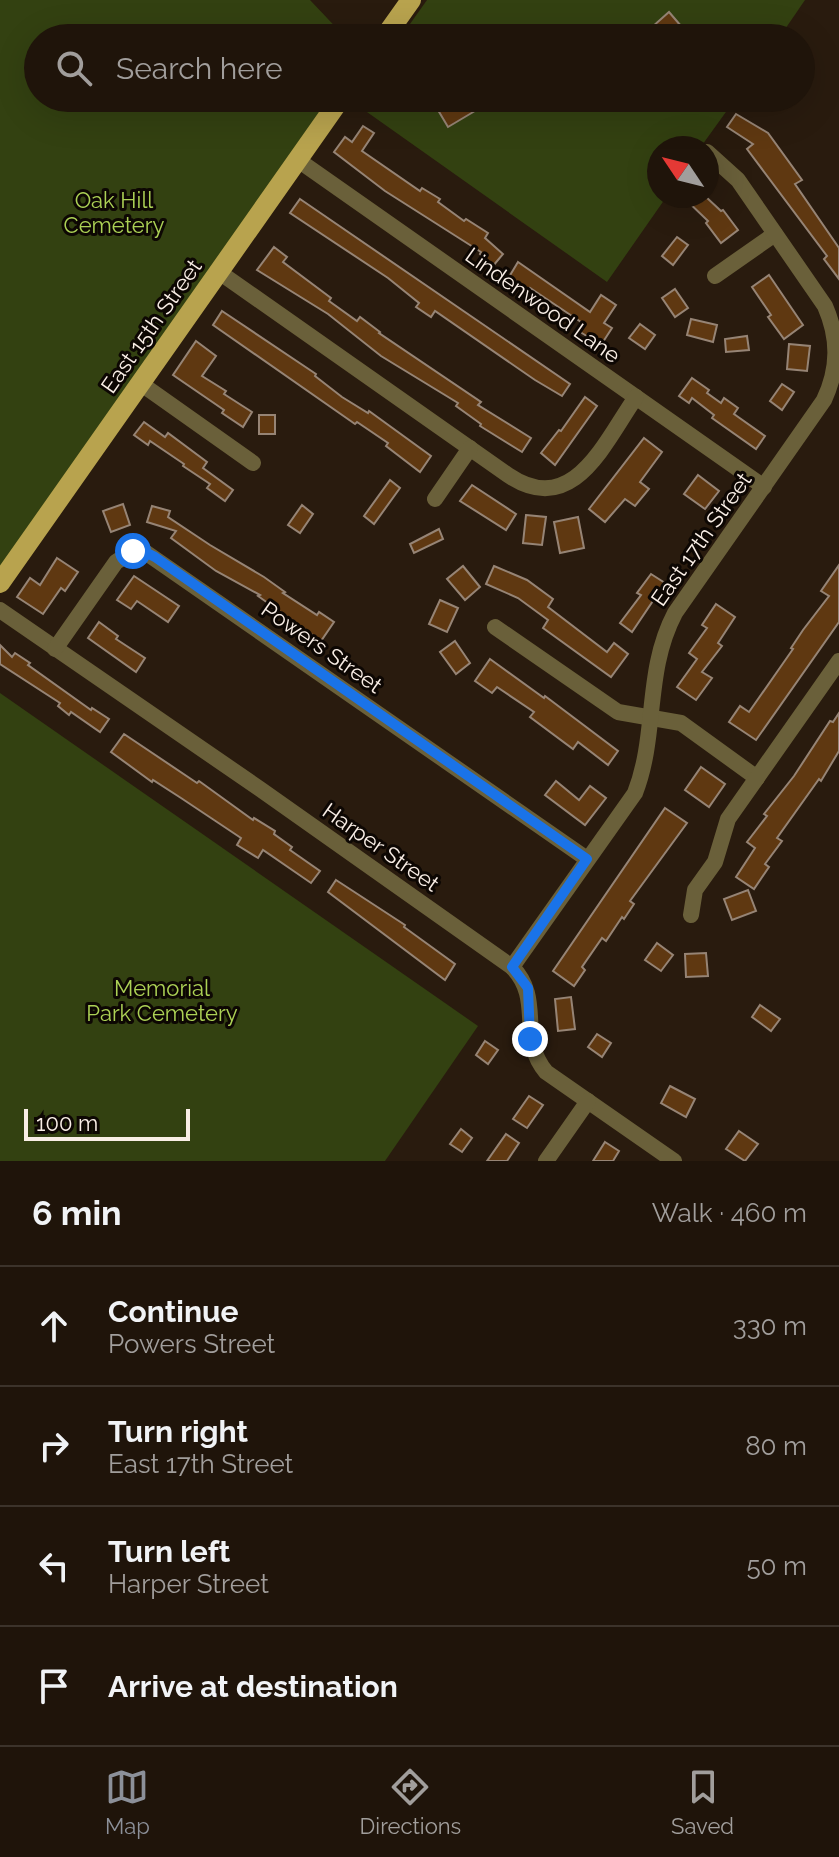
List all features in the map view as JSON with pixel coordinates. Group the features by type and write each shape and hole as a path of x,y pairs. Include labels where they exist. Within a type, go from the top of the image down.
{"main road":[{"path":"394,24 411,0"},
{"name":"East 15th Street","path":"0,583 331,112"}],"street":[{"name":"Lindenwood Lane","path":"298,160 764,487"},
{"path":"719,162 729,170 825,306 835,327 839,353"},
{"path":"715,276 775,234"},
{"path":"219,272 531,488 557,488 577,478 636,397"},
{"name":"East 17th Street","path":"512,967 635,793 644,766 654,669 665,632 675,613 830,390 839,353"},
{"path":"140,383 253,463"},
{"path":"435,499 470,448"},
{"name":"Powers Street","path":"55,649 116,562 133,551 145,552 587,859"},
{"name":"Harper Street","path":"0,610 512,967 528,988 530,1039 546,1072 674,1161"},
{"path":"495,627 618,712 681,723 757,778"},
{"path":"691,915 695,890 715,862 728,819 839,661"},
{"path":"546,1161 588,1101"}],"green space":[{"name":"Oak Hill Cemetery","path":"0,0 310,0 333,24 24,24 24,112 322,112 0,570"},
{"path":"427,0 805,0 789,24 410,24"},
{"path":"367,112 726,112 709,136 647,136 647,208 659,208 607,282"},
{"name":"Memorial Park Cemetery","path":"0,693 478,1026 385,1161 0,1161"}],"building":[{"path":"669,12 679,24 655,24"},
{"path":"439,112 473,112 448,127"},
{"path":"736,114 768,133 802,180 795,184 839,248 839,279 824,259 827,256 747,149 753,144 727,127"},
{"path":"363,126 374,133 362,151 420,191 422,188 440,199 438,202 464,221 466,219 488,233 485,238 503,254 493,266 481,252 385,191 334,152 345,137 352,142"},
{"path":"300,199 570,384 562,396 435,311 431,317 416,307 419,303 388,278 290,213"},
{"path":"694,208 723,210 738,230 721,243 706,223 708,221"},
{"path":"677,237 688,245 673,265 662,256"},
{"path":"274,247 287,257 283,262 331,298 329,301 357,321 360,317 481,402 478,405 531,438 522,452 480,426 456,406 458,403 381,356 328,314 257,270"},
{"path":"518,262 590,312 601,295 616,305 604,323 612,328 601,345 577,330 581,322 509,277"},
{"path":"769,275 803,325 784,339 752,287"},
{"path":"675,289 688,308 675,317 662,298"},
{"path":"222,311 431,456 420,472 386,446 388,443 357,422 355,424 213,325"},
{"path":"691,319 717,325 713,342 687,335"},
{"path":"640,324 655,335 645,349 629,338"},
{"path":"747,336 749,350 726,352 725,339"},
{"path":"196,341 216,356 202,376 252,412 243,427 173,375"},
{"path":"789,344 810,346 807,371 787,369"},
{"path":"692,378 721,403 724,398 738,408 734,414 765,436 756,449 712,418 714,415 692,398 689,403 679,396"},
{"path":"782,384 794,392 782,410 770,401"},
{"path":"585,397 597,406 555,465 541,453"},
{"path":"259,415 275,415 275,434 259,434"},
{"path":"144,422 165,437 168,433 207,462 203,468 233,490 225,501 207,488 210,484 184,464 150,441 148,445 134,435"},
{"path":"644,438 662,452 640,482 649,489 635,506 625,499 605,522 589,509"},
{"path":"698,475 719,491 705,509 684,494"},
{"path":"390,480 400,488 374,524 364,516"},
{"path":"472,485 516,514 506,530 460,501"},
{"path":"123,504 130,525 111,532 103,511"},
{"path":"302,505 313,514 300,533 288,525"},
{"path":"152,506 170,511 168,517 264,577 317,615 319,612 334,622 321,641 260,595 216,571 171,538 176,531 147,522"},
{"path":"526,515 546,517 542,545 523,543"},
{"path":"578,517 584,548 560,553 554,522"},
{"path":"439,529 443,539 414,553 410,544"},
{"path":"57,558 78,572 65,591 61,588 43,614 17,597 30,578 40,585"},
{"path":"839,565 839,622 756,740 729,722 740,706 749,712 829,596 821,591"},
{"path":"463,566 480,587 465,600 447,579"},
{"path":"494,566 527,580 553,599 548,607 607,652 614,643 628,654 611,677 543,628 548,620 518,598 486,584"},
{"path":"651,574 665,583 632,632 620,623 641,595 637,593"},
{"path":"134,576 179,606 168,622 137,601 131,609 117,600"},
{"path":"440,600 458,608 447,632 429,624"},
{"path":"716,604 735,617 718,643 722,646 702,672 712,678 696,700 677,687 697,659 689,653 707,628 702,625"},
{"path":"99,622 118,636 116,639 145,658 136,672 88,638"},
{"path":"455,641 470,663 456,674 440,652"},
{"path":"0,645 12,657 15,653 91,710 109,719 100,732 71,712 69,715 58,706 60,703 0,664"},
{"path":"490,659 618,751 608,765 578,742 573,749 530,717 534,712 497,687 492,693 475,681"},
{"path":"839,713 839,751 821,781 819,779 777,838 782,841 765,864 769,867 754,889 736,877 755,848 747,842 830,721 833,722"},
{"path":"124,734 197,783 199,781 253,820 275,831 274,834 292,847 290,850 320,871 311,883 263,850 258,858 237,845 241,838 111,752"},
{"path":"701,767 725,784 709,807 685,790"},
{"path":"556,781 579,800 590,786 606,798 585,825 545,795"},
{"path":"665,808 687,823 630,901 634,904 624,919 622,917 606,941 602,938 582,967 585,970 574,986 553,971"},
{"path":"336,880 405,925 455,964 445,980 328,892"},
{"path":"748,890 756,911 732,920 724,899"},
{"path":"657,943 673,955 661,971 645,960"},
{"path":"706,953 708,976 686,977 685,954"},
{"path":"571,997 575,1029 558,1031 555,999"},
{"path":"760,1005 780,1019 771,1031 752,1017"},
{"path":"597,1034 611,1043 602,1057 588,1047"},
{"path":"485,1041 498,1050 488,1064 476,1055"},
{"path":"670,1086 695,1099 686,1117 661,1103"},
{"path":"529,1096 543,1105 527,1128 513,1119"},
{"path":"461,1129 472,1138 462,1152 450,1144"},
{"path":"739,1131 758,1144 745,1161 726,1149"},
{"path":"506,1134 519,1143 507,1161 487,1161"},
{"path":"605,1142 619,1151 613,1161 593,1161"}],"route":[{"path":"133,551 155,557 587,859 512,967 528,988 530,1039"}]}
